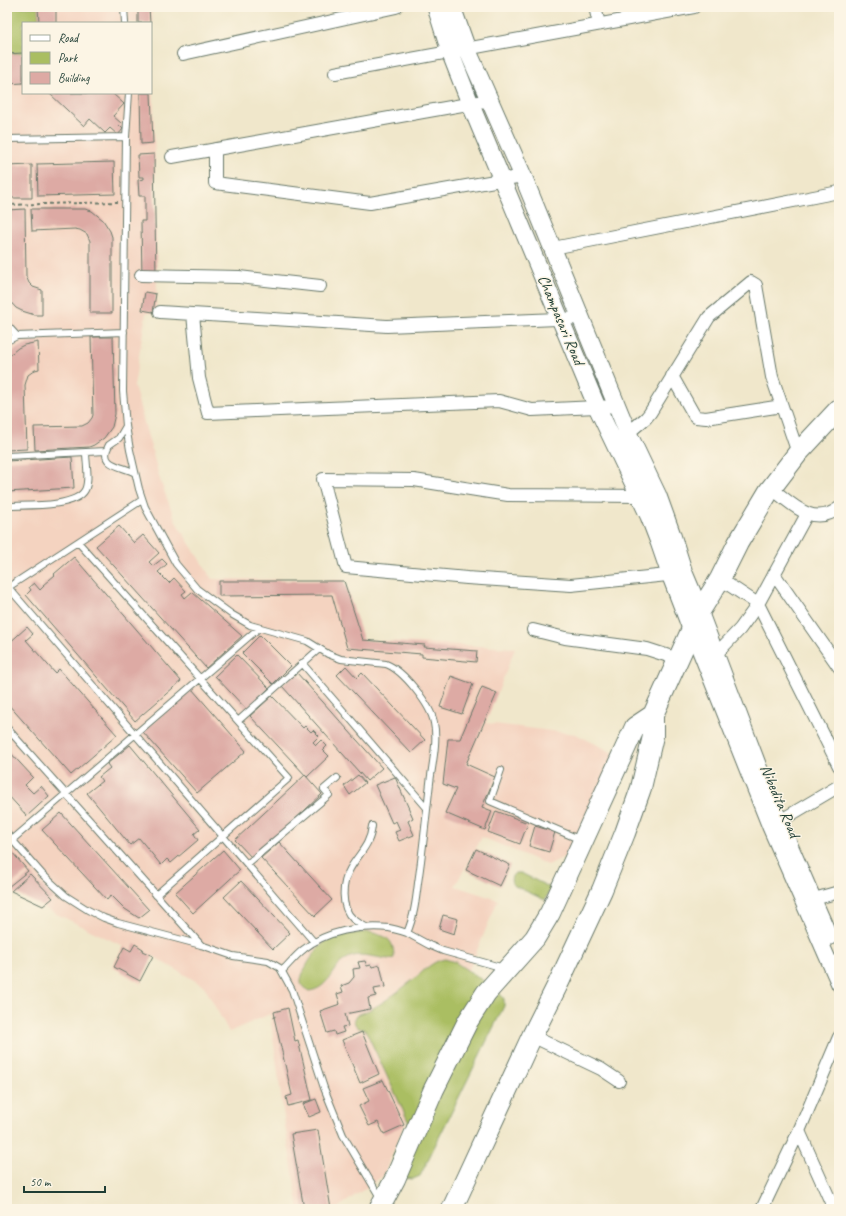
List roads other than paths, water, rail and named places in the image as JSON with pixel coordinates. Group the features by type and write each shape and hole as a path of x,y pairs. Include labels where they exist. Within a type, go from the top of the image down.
{"highway":[{"path":"452,1209 590,915 625,833 643,781 653,736 653,715 700,611 720,580 738,543 771,488 798,453 839,409"},
{"path":"380,1205 395,1179 434,1089 468,1021 486,993 535,938 550,913 635,727 653,715"}],"main road":[{"name":"Champasari Road","path":"436,7 458,50 490,100 553,248 628,433 658,496 672,535 677,574 692,631"},
{"name":"Champasari Road","path":"452,7 458,50 470,104 597,407 640,496 659,542 700,611"}],"street":[{"path":"183,54 396,7"},
{"path":"595,7 599,24"},
{"path":"335,73 694,7"},
{"path":"172,157 490,100"},
{"path":"215,149 215,183 370,204 523,176"},
{"path":"553,248 839,192"},
{"path":"141,275 239,278 320,286"},
{"path":"628,433 648,415 709,317 751,282 756,285 771,371 798,453"},
{"path":"160,312 387,326 582,318"},
{"path":"193,314 199,378 208,413 499,401 532,410 618,406"},
{"path":"672,376 696,417 706,418 782,406"},
{"path":"658,496 508,495 414,480 323,479 346,567 467,578 572,585 677,574"},
{"path":"771,488 807,514 816,517 830,514 839,508"},
{"path":"717,653 740,629 758,604 807,514"},
{"path":"774,574 839,667"},
{"path":"720,580 758,604 839,766"},
{"name":"Nibedita Road","path":"700,611 717,653 776,824 814,899 839,958"},
{"path":"533,630 565,638 647,649 678,659"},
{"name":"Nibedita Road","path":"692,631 776,824 839,984"},
{"path":"824,795 839,772"},
{"path":"776,824 839,786"},
{"path":"814,899 839,892"},
{"path":"532,1036 601,1069 619,1081"},
{"path":"762,1209 800,1131 839,1037"},
{"path":"800,1131 834,1209"}],"lane":[{"path":"124,7 125,22"},
{"path":"129,94 126,137 123,391 126,426 142,500 176,564 186,577 207,598 250,625 307,641 319,649 341,659 393,666 419,694 426,704 434,722 435,729 422,861 413,920 407,933"},
{"path":"7,139 126,137"},
{"path":"7,325 17,336"},
{"path":"7,341 17,336 124,332"},
{"path":"126,426 119,438 108,445 106,451 108,460 115,466 131,470 135,473"},
{"path":"7,456 106,451"},
{"path":"7,506 66,502 80,495 85,490 87,482 86,452"},
{"path":"142,500 8,586 314,942"},
{"path":"78,542 289,778 156,895"},
{"path":"12,840 259,628"},
{"path":"238,721 319,649"},
{"path":"302,663 427,808"},
{"path":"7,728 201,944"},
{"path":"501,770 490,802 584,841"},
{"path":"247,864 329,795 324,789 337,778"},
{"path":"366,928 353,919 348,913 344,896 344,882 349,870 368,844 372,826"},
{"path":"7,834 42,874 66,896 88,910 118,923 201,944 233,956 268,961 280,968 292,990 324,1088 337,1121 380,1205"},
{"path":"282,971 303,949 314,942 333,934 366,928 391,928 407,933 444,951 506,969"}]}
